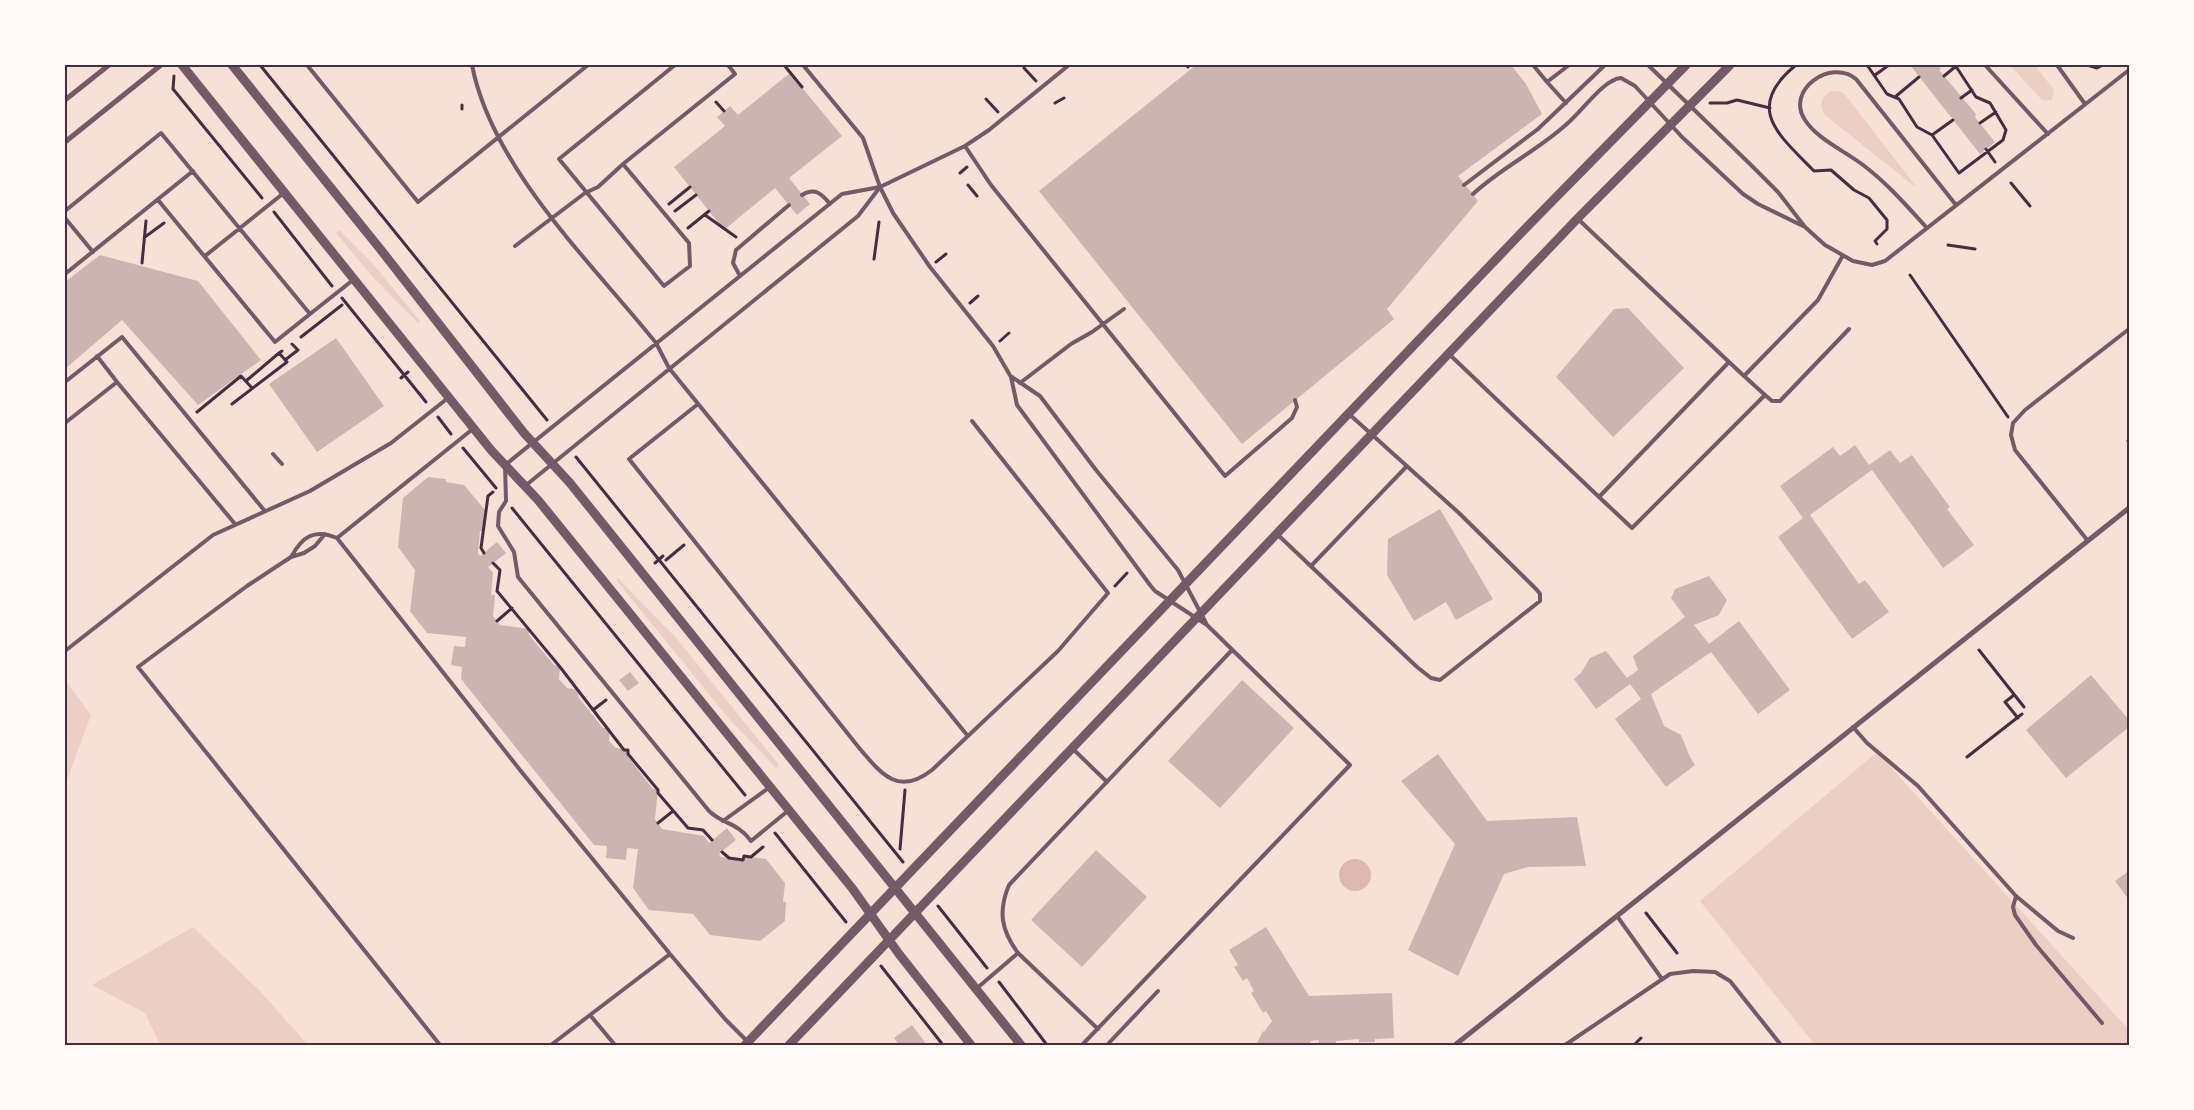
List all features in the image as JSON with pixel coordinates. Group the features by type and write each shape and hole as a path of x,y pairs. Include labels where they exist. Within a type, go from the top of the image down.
{"street":[{"path":"65,100 109,65"},
{"path":"65,142 161,65"},
{"path":"182,65 474,428 525,486 770,786 871,913 971,1045"},
{"path":"232,65 381,250 532,443 553,465 1021,1045"},
{"path":"747,1043 1169,600 1686,65"},
{"path":"788,1045 1578,218 1689,104 1730,65"},
{"path":"1455,1045 2129,508"}],"lane":[{"path":"307,65 418,202 588,65"},
{"path":"472,65 481,100 498,137 525,182 656,343 668,368 966,736"},
{"path":"623,164 689,244 690,266 664,286 600,206 585,193 559,159 675,65"},
{"path":"515,246 585,193 598,187 623,164 735,74 728,65"},
{"path":"803,65 863,138 880,188 893,213 920,252 982,330 1011,377 1018,404 1150,585 1169,600 1198,615 1206,625"},
{"path":"789,810 751,841 741,828 709,811 518,577 514,552 498,526 499,512 506,501 505,465 842,194 880,188 965,146 989,130 1069,65"},
{"path":"1533,65 1566,103"},
{"path":"1547,82 1569,65"},
{"path":"1464,185 1538,129 1605,65"},
{"path":"1648,65 1778,192 1805,227 1824,245 1842,257 1863,264 1879,263 2129,70"},
{"path":"1986,65 2048,134"},
{"path":"2057,65 2085,104"},
{"path":"1926,227 1888,186 1863,165 1814,130 1805,121 1800,104 1805,89 1812,83 1827,73 1836,71 1850,74 1856,79 1956,204"},
{"path":"1472,194 1494,176 1560,131 1612,80 1622,78 1630,82 1670,124 1743,194 1758,204 1805,227"},
{"path":"65,211 161,133 310,314"},
{"path":"965,146 991,186 1105,324 1225,476 1292,418 1297,406 1295,400"},
{"path":"65,274 193,171"},
{"path":"525,486 861,213 880,188"},
{"path":"802,194 810,191 819,192 830,204"},
{"path":"205,256 285,192"},
{"path":"158,200 275,342 354,279"},
{"path":"740,276 733,263 736,250 789,205"},
{"path":"65,218 93,252"},
{"path":"1578,218 1764,396 1772,401 1780,401 1849,329"},
{"path":"1744,376 1818,300 1842,257"},
{"path":"1020,383 1071,344 1105,324 1124,309"},
{"path":"2088,540 2015,450 2011,435 2013,423 2025,410 2129,329"},
{"path":"65,382 122,337 264,510"},
{"path":"1449,354 1632,528 1764,396"},
{"path":"97,356 235,524"},
{"path":"1599,497 1729,362"},
{"path":"1011,377 1040,396 1096,470 1178,570 1198,615 1206,625 1350,765 1082,1045"},
{"path":"65,423 117,382"},
{"path":"65,651 199,544 264,510 310,491 391,443 450,397"},
{"path":"698,404 628,460 882,775 888,779 906,781 915,780 927,773 1058,651 1108,594 972,421"},
{"path":"1277,534 1417,667 1436,680 1440,680 1540,601 1540,594 1537,590 1407,466 1349,414"},
{"path":"337,538 474,428"},
{"path":"273,454 282,464"},
{"path":"1311,566 1407,466"},
{"path":"324,534 315,546 304,553 291,557 247,586 138,667 440,1045"},
{"path":"291,557 299,543 310,535 324,534 337,538 670,954 747,1043"},
{"path":"1098,1028 1018,953 1008,939 1002,920 1002,907 1010,885 1232,650"},
{"path":"1853,727 1867,743 1918,786 2016,896 2058,931 2073,938"},
{"path":"1072,748 1107,782"},
{"path":"723,820 734,815 770,786"},
{"path":"2016,896 2013,907 2020,922 2036,945 2102,1023"},
{"path":"1617,916 1662,979"},
{"path":"976,989 1018,953"},
{"path":"551,1045 670,954"},
{"path":"1564,1045 1670,974 1705,970 1724,976 1738,990 1781,1045"},
{"path":"1107,1045 1158,991"},
{"path":"590,1015 615,1045"}],"path":[{"path":"260,65 542,414"},
{"path":"784,65 802,87"},
{"path":"1796,65 1779,80 1774,88 1770,108 1774,128 1814,171 1830,170 1854,190 1869,198 1888,220 1887,229 1875,241 1877,244"},
{"path":"1867,65 1887,94 1899,99 1918,127 1932,135 1959,173 2006,136 2004,123 1990,103 1976,97 1955,67 1950,65"},
{"path":"1875,75 1889,65"},
{"path":"2087,65 2097,68 2103,65"},
{"path":"1944,76 1955,67"},
{"path":"1024,68 1028,72"},
{"path":"1895,97 1919,77"},
{"path":"173,89 262,198"},
{"path":"1961,98 1972,90"},
{"path":"1055,103 1064,98"},
{"path":"714,99 724,111"},
{"path":"986,99 991,104"},
{"path":"1718,102 1727,104 1737,100 1770,108"},
{"path":"1980,123 1996,112"},
{"path":"1932,135 1953,120"},
{"path":"1987,150 1995,162"},
{"path":"2011,183 2030,206"},
{"path":"968,185 978,196"},
{"path":"661,210 690,187"},
{"path":"686,202 696,194"},
{"path":"687,229 710,211"},
{"path":"274,212 330,283"},
{"path":"705,215 736,237"},
{"path":"874,259 879,222"},
{"path":"142,263 146,226"},
{"path":"145,238 154,230"},
{"path":"1948,245 1975,249"},
{"path":"1910,274 2013,423"},
{"path":"347,304 402,376 426,402"},
{"path":"246,381 342,305"},
{"path":"232,404 287,362 285,360 298,350 292,344"},
{"path":"279,353 285,360"},
{"path":"402,376 408,372"},
{"path":"196,412 241,376 252,388"},
{"path":"222,392 226,397"},
{"path":"440,419 451,433"},
{"path":"465,450 495,490 488,496 480,544 484,552"},
{"path":"585,467 661,558 893,850"},
{"path":"518,516 744,793"},
{"path":"666,560 692,539"},
{"path":"655,563 661,558"},
{"path":"493,563 500,570 497,592 512,608 607,728 610,728 610,732 624,750 628,750 628,754 658,790 658,793 673,812 688,828 704,830 712,840"},
{"path":"1108,594 1127,573"},
{"path":"497,621 512,608"},
{"path":"1979,650 2024,707"},
{"path":"2014,694 2005,702 2018,718"},
{"path":"1967,757 2022,714"},
{"path":"613,745 617,740"},
{"path":"900,849 906,781"},
{"path":"658,823 673,812"},
{"path":"776,835 840,914"},
{"path":"1646,913 1677,953"},
{"path":"954,926 987,968"},
{"path":"894,982 943,1045"},
{"path":"999,983 1047,1045"},
{"path":"1634,1045 1641,1038"}],"shaded area":[{"path":"2010,65 2035,65 2054,90 2052,100 2042,100"},
{"path":"1831,91 1842,92 1846,96 1914,186 1825,115 1821,105 1822,101"},
{"path":"339,230 374,265 420,321 418,323 370,274 336,233"},
{"path":"618,578 677,639 779,765 776,768 730,720 616,580"},
{"path":"65,680 91,715 65,785"},
{"path":"1877,752 2129,1030 2129,1045 1815,1045 1700,901"},
{"path":"1355,859 1361,860 1366,864 1370,869 1370,881 1366,886 1361,890 1355,891 1349,890 1344,886 1340,881 1339,875 1340,869 1344,864 1349,860"},
{"path":"193,927 259,990 308,1045 160,1045 145,1013 92,985"}],"building":[{"path":"1196,65 1511,65 1526,84 1542,114 1458,176 1478,201 1387,309 1394,319 1242,444 1039,191"},
{"path":"1910,65 1937,65 1941,69 1939,70 1976,114 1975,117 1995,142 1980,154"},
{"path":"790,73 842,136 789,178 810,204 797,215 775,188 724,230 674,167 725,126 717,117 730,106 738,115"},
{"path":"100,255 198,281 261,360 198,405 122,320 65,369 65,282"},
{"path":"1628,308 1684,368 1613,437 1556,377 1614,309"},
{"path":"336,338 384,406 317,452 269,384"},
{"path":"1855,445 1869,465 1890,450 1900,463 1912,455 1950,507 1947,509 1974,545 1943,568 1872,470 1810,515 1859,584 1865,580 1889,612 1852,639 1778,537 1803,518 1780,486 1833,447 1840,456"},
{"path":"428,477 446,479 446,482 464,485 485,510 483,531 480,531 478,553 480,556 497,542 506,553 488,567 493,573 491,595 495,595 493,616 500,625 529,629 529,635 554,665 560,667 559,679 567,688 579,690 578,697 603,728 610,728 609,741 616,748 628,750 628,757 653,789 658,790 655,819 662,829 704,836 709,843 727,828 736,840 719,854 721,857 743,860 744,856 766,859 785,883 783,902 786,902 785,921 760,941 710,935 693,914 649,910 633,888 638,849 627,848 626,860 606,858 607,846 594,845 461,679 462,667 451,665 454,646 465,647 466,637 427,633 410,611 415,570 398,547 403,498"},
{"path":"1440,509 1493,599 1456,620 1446,602 1414,621 1387,575 1388,539"},
{"path":"1709,576 1727,600 1719,615 1694,625 1709,644 1739,621 1790,690 1758,714 1711,652 1651,694 1664,726 1681,735 1695,765 1666,787 1615,719 1641,699 1630,684 1596,709 1574,679 1581,673 1590,658 1606,651 1627,678 1638,670 1633,656 1685,617 1671,598 1675,589"},
{"path":"630,672 639,683 628,691 619,680"},
{"path":"2091,675 2129,720 2129,727 2066,778 2026,730"},
{"path":"1242,680 1294,728 1220,808 1168,761"},
{"path":"1438,754 1487,821 1577,817 1586,866 1528,867 1504,874 1458,976 1408,950 1455,844 1401,781"},
{"path":"1096,850 1147,897 1082,967 1031,920"},
{"path":"2129,871 2129,900 2115,881"},
{"path":"1266,927 1309,996 1392,993 1394,1038 1375,1039 1375,1042 1359,1042 1359,1039 1336,1041 1336,1044 1318,1044 1319,1040 1311,1041 1309,1045 1256,1045 1263,1031 1272,1021 1266,1011 1263,1013 1251,993 1254,991 1247,978 1243,981 1234,967 1238,965 1229,950"},
{"path":"912,1025 927,1045 899,1045 894,1038"}]}
